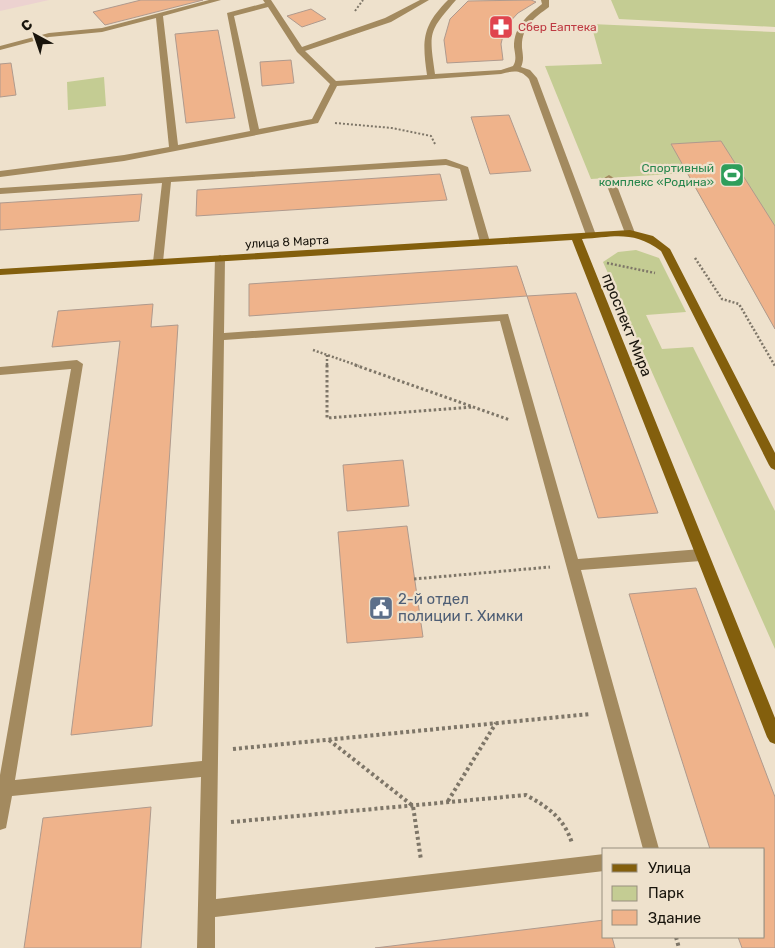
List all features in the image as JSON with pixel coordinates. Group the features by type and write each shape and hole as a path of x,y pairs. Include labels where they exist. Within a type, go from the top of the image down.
{"street":[{"path":"576,236 630,233 650,238 665,249 775,465"},
{"name":"улица 8 Марта","path":"0,272 576,236"},
{"name":"проспект Мира","path":"576,236 701,555 775,737"}],"lane":[{"path":"0,48 50,35 102,30 217,0"},
{"path":"300,50 388,20 425,0"},
{"path":"431,77 426,40 433,18 452,0"},
{"path":"516,68 520,61 516,40 527,20 546,5 545,0"},
{"path":"255,133 230,15 269,2 300,50 334,84 501,72 516,68 527,72 532,78 591,236"},
{"path":"158,15 174,149"},
{"path":"0,174 124,158 315,121 334,84"},
{"path":"0,191 446,162 464,167 485,242"},
{"path":"609,178 630,233"},
{"path":"158,262 167,180"},
{"path":"206,948 220,258"},
{"path":"218,337 504,317 651,848"},
{"path":"0,371 77,364 0,822"},
{"path":"573,565 701,555"},
{"path":"6,789 210,768"},
{"path":"207,909 602,862"}],"path":[{"path":"315,121 392,128 431,136 446,162"},
{"path":"604,262 659,274"},
{"path":"739,304 775,366"},
{"path":"309,349 535,429"},
{"path":"327,355 327,418 474,407"},
{"path":"414,579 573,565"},
{"path":"210,751 613,711"},
{"path":"448,802 496,723"},
{"path":"328,740 413,806 424,883"},
{"path":"208,824 526,795 552,810 568,828 578,866"}],"shaded area":[{"path":"0,0 49,0 0,11"}],"green space":[{"path":"611,0 775,0 775,27 619,19"},
{"name":"Спортивный комплекс «Родина»","path":"591,24 775,32 775,329 687,173 591,179 545,66 602,64"},
{"path":"104,77 106,106 68,110 67,82"},
{"path":"636,250 659,258 686,312 646,315 662,349 693,347 775,511 775,649 603,262 618,252"}],"building":[{"path":"141,0 203,0 105,25 93,12"},
{"path":"531,0 536,2 518,13 505,27 501,44 503,60 447,63 444,40 450,19 468,1"},
{"path":"311,9 326,19 302,27 287,16"},
{"path":"218,30 235,118 186,123 175,34"},
{"path":"291,60 294,83 262,86 260,62"},
{"path":"11,63 16,95 0,97 0,64"},
{"path":"509,115 531,171 490,174 471,117"},
{"path":"721,141 775,226 775,329 671,144"},
{"path":"440,174 447,200 196,216 197,190"},
{"path":"142,194 139,221 0,230 0,203"},
{"path":"517,266 527,296 249,316 249,284"},
{"path":"576,293 658,513 598,518 527,296"},
{"path":"153,304 151,327 178,325 152,726 71,735 120,341 52,347 58,311"},
{"path":"403,460 409,506 347,511 343,465"},
{"name":"2-й отдел полиции г. Химки","path":"407,526 423,637 347,643 338,532"},
{"path":"696,588 775,797 775,948 742,948 738,938 765,938 765,848 710,848 629,594"},
{"path":"151,807 141,948 24,948 43,818"},
{"path":"602,920 602,938 612,938 615,948 375,948"}],"place":[{"name":"Сбер Еаптека","path":"501,27"},
{"name":"Спортивный комплекс «Родина»","path":"732,175"},
{"name":"2-й отдел полиции г. Химки","path":"381,608"}]}
